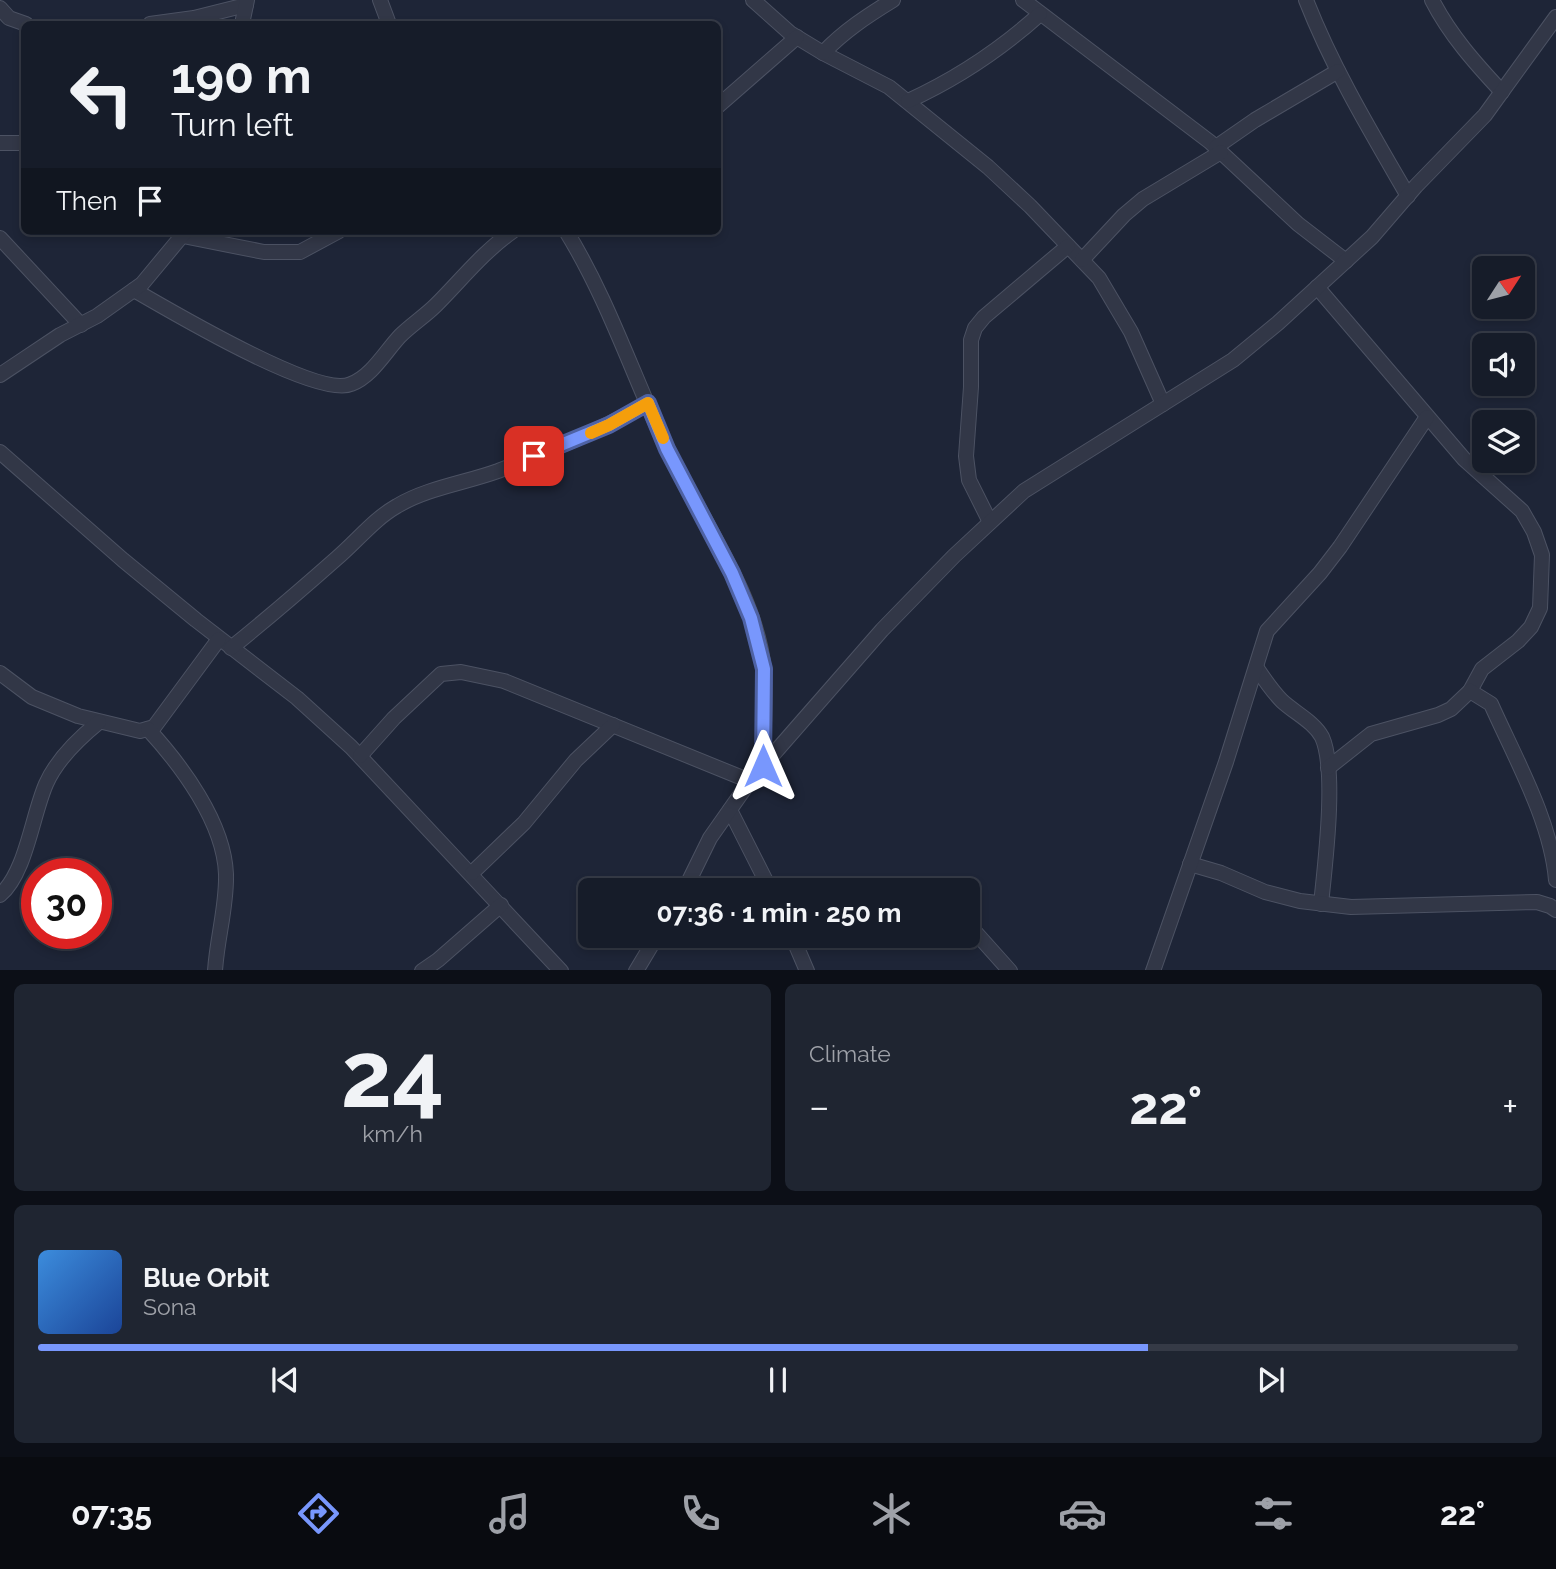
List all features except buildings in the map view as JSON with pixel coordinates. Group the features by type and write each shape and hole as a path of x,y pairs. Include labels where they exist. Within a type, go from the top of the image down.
{"street":[{"path":"380,0 388,21"},
{"path":"753,0 797,37 889,87 988,167 1099,278 1130,332 1163,404"},
{"path":"823,53 859,20 893,0"},
{"path":"1023,0 1169,110 1218,150 1298,225 1346,261"},
{"path":"1306,0 1354,104 1408,196"},
{"path":"1432,0 1444,22 1468,54 1502,92"},
{"path":"172,21 194,18 247,3 243,21"},
{"path":"0,8 9,18 21,22"},
{"path":"908,102 991,54 1040,14"},
{"path":"690,878 710,838 763,766 882,630 990,522 1024,491 1233,360 1278,323 1371,237 1485,115 1556,17"},
{"path":"721,103 797,37"},
{"path":"1082,260 1124,215 1143,199 1218,150 1255,120 1338,71"},
{"path":"0,143 21,143"},
{"path":"0,375 60,335 97,316 142,284 184,235"},
{"path":"189,235 264,252 300,252 332,235"},
{"path":"134,290 239,348 302,377 349,386 364,377 402,334 434,307 507,235"},
{"path":"571,235 667,449 732,573 751,618 764,669 763,766"},
{"path":"0,238 81,325"},
{"path":"990,522 969,480 966,456 971,340 975,328 984,317 1068,246"},
{"path":"1317,287 1464,459 1522,511 1534,532 1542,555 1540,608 1531,627 1518,641 1482,669 1471,691 1451,709 1438,715 1371,734 1328,768"},
{"path":"0,673 32,697 78,716 140,731 154,727 225,643 302,589 397,505 498,471 587,435 648,403"},
{"path":"1153,970 1226,762 1267,631 1340,547 1427,417"},
{"path":"0,452 123,560 297,698 360,756 560,970"},
{"path":"1256,667 1276,694 1310,723 1321,737 1328,768 1327,844 1321,904"},
{"path":"360,756 394,718 442,674 449,671 505,681 751,781"},
{"path":"1471,691 1491,704 1535,802 1549,823 1556,880"},
{"path":"0,895 7,890 22,859 46,782 63,756 99,722"},
{"path":"472,873 524,823 576,760 612,725"},
{"path":"148,729 169,752 189,781 220,842 226,873 215,970"},
{"path":"730,810 764,878"},
{"path":"1190,864 1221,873 1265,892 1321,904 1351,907 1537,902 1556,910"},
{"path":"423,970 501,905"},
{"path":"980,937 1009,970"},
{"path":"637,970 650,948"},
{"path":"797,948 807,970"}],"slow traffic":[{"path":"591,433 648,403 663,438"}],"route":[{"path":"534,456 609,425 648,403 667,449 732,573 751,618 764,669 763,766"}]}
